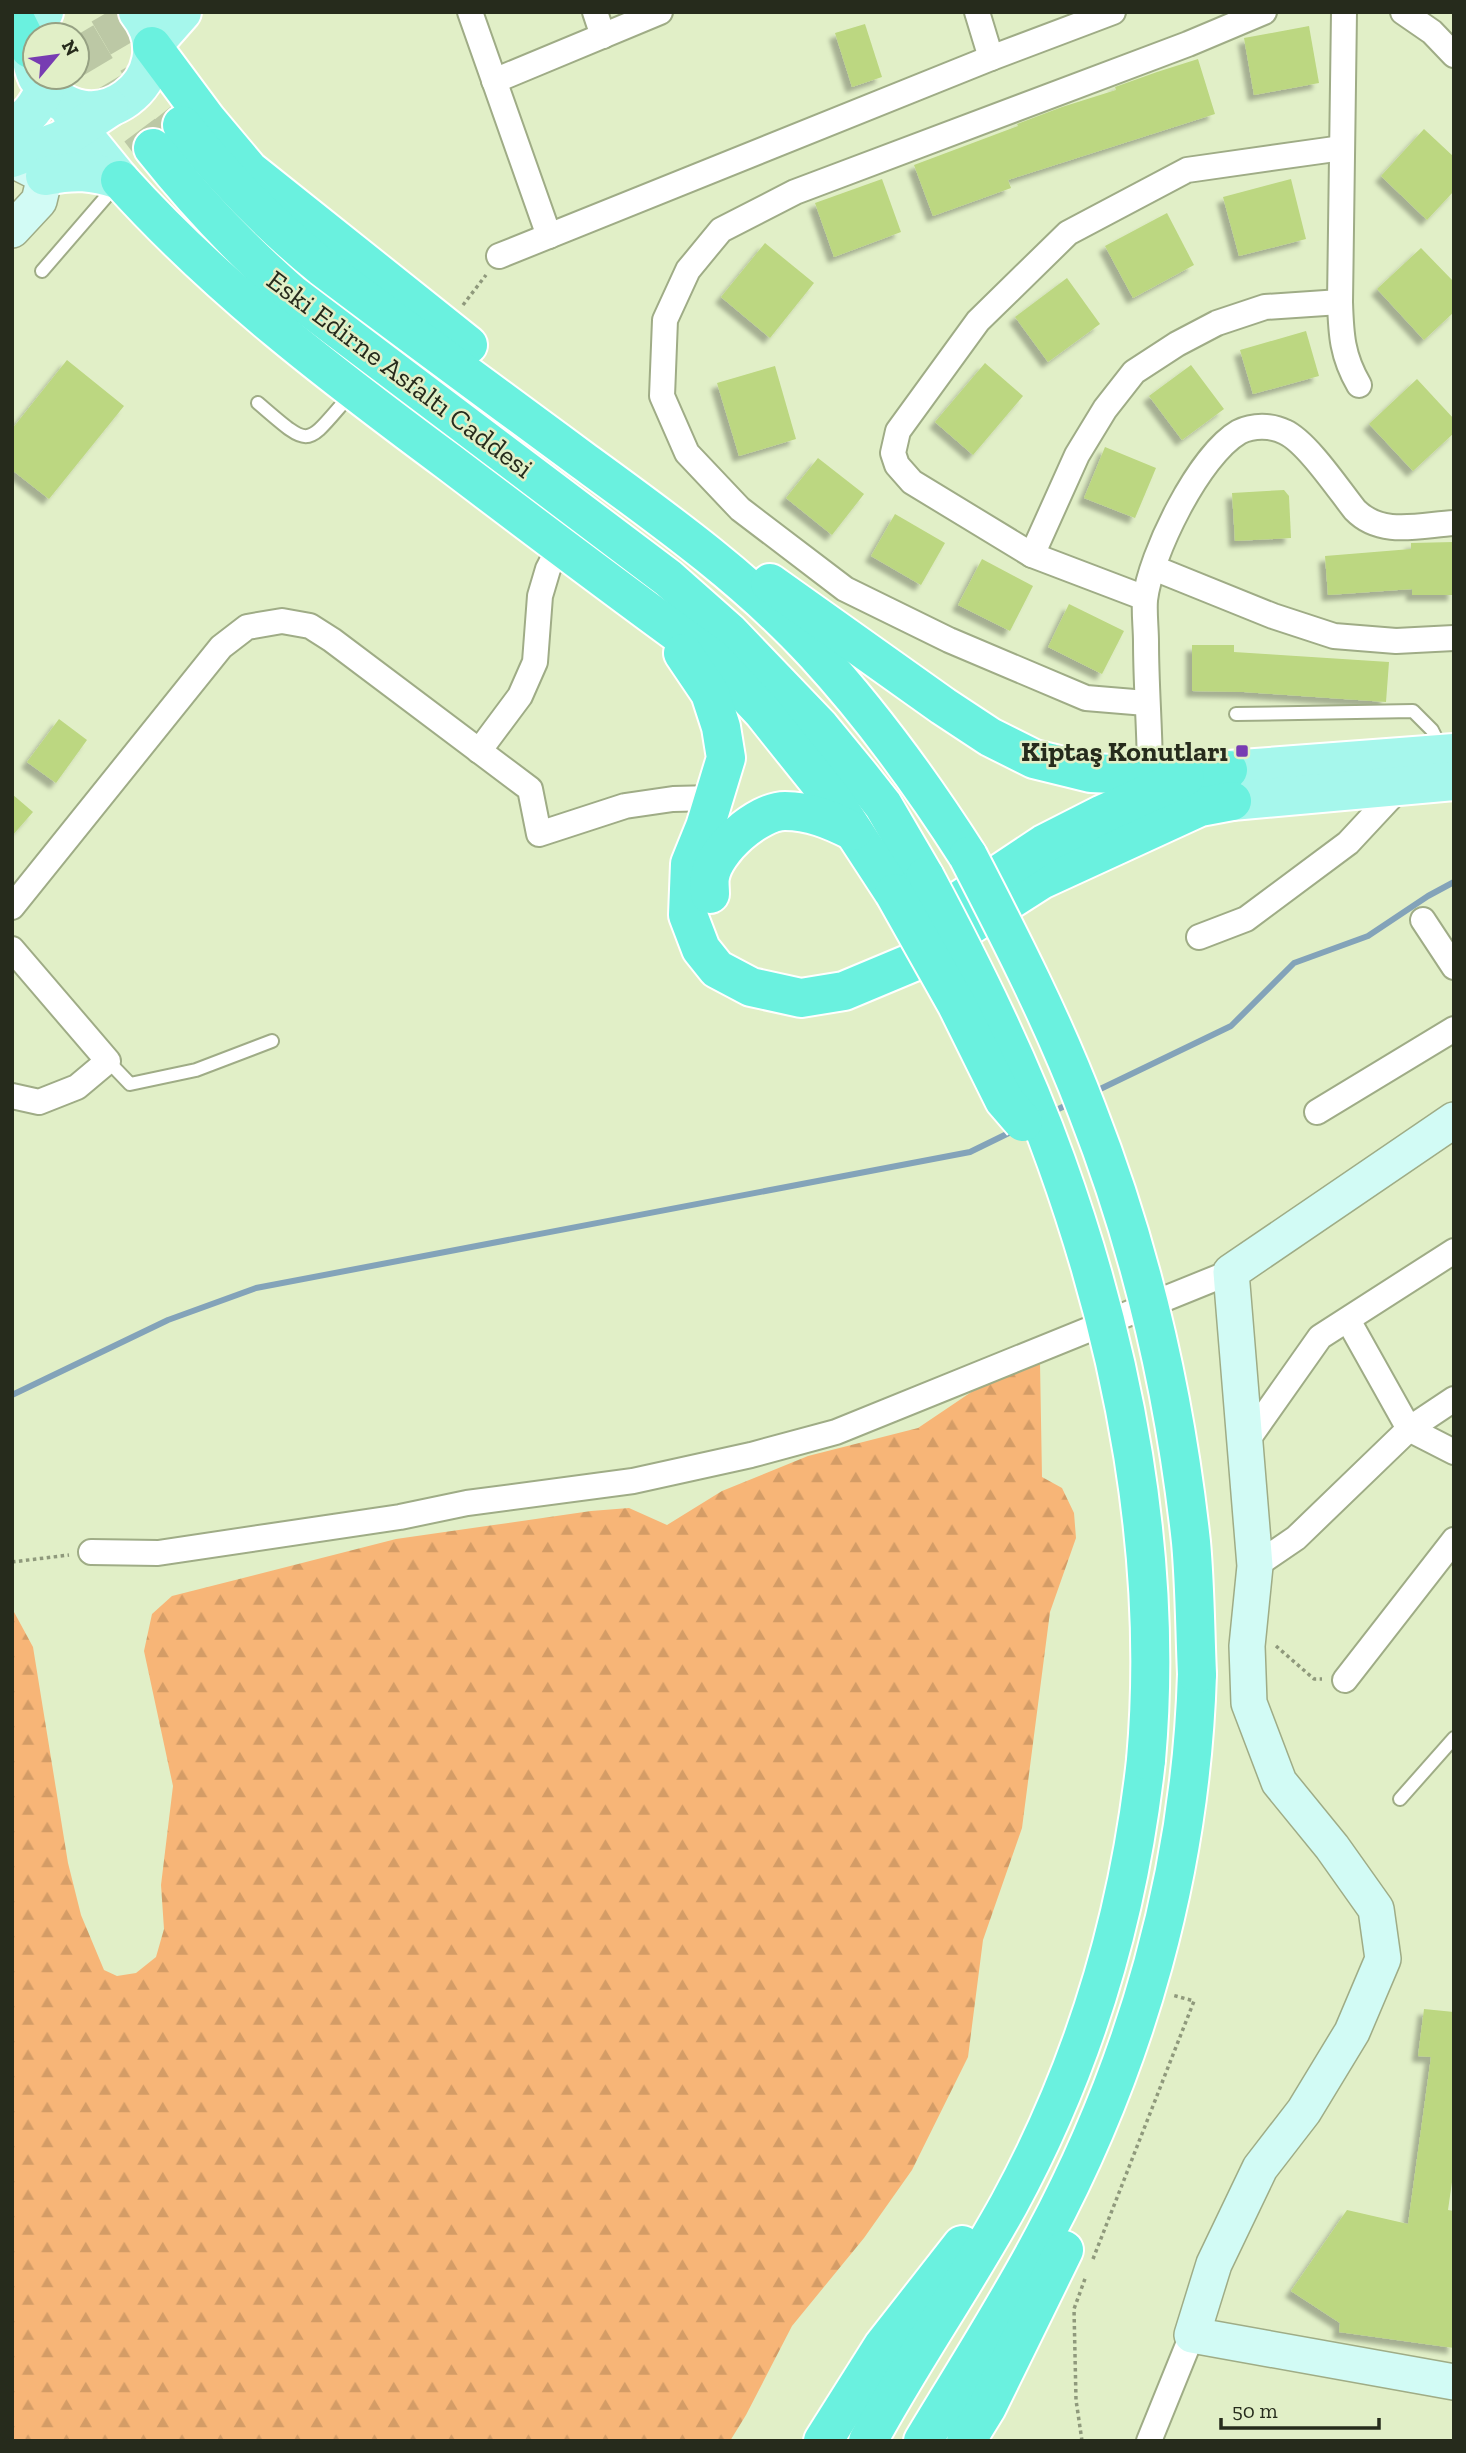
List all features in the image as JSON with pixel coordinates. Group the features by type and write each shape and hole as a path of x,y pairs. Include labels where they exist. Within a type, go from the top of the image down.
{"highway":[{"path":"12,13 21,28"},
{"path":"145,29 207,120 249,170 522,387 611,481"},
{"name":"Eski Edirne Asfaltı Caddesi","path":"688,540 355,292 290,241 232,184 168,137 212,218 249,257 293,295 668,578 729,632 820,727 883,805 910,885"},
{"path":"120,180 156,220 206,268 324,369 712,658 762,711 834,801 853,831 910,885 967,956 1003,1033 1056,1160 1078,1226 1118,1382 1139,1508 1150,1612 1152,1663 1146,1760 1135,1845 1106,1967 1087,2028 1053,2115 976,2262 868,2441"},
{"path":"688,540 716,550 759,575 990,737 1034,759 1091,773 1167,776 1230,786"},
{"path":"688,540 743,585 814,652 892,743 968,856 1040,1002 1087,1108 1114,1184 1158,1345 1184,1487 1191,1544 1197,1674 1192,1760 1185,1822 1170,1898 1146,1989 1119,2072 1082,2161 1044,2236 923,2441"},
{"path":"654,616 691,663 710,693 722,727 726,758 690,864 688,915 701,949 717,969 751,988 801,998 845,991 911,963 1041,880 1200,807 1230,786"},
{"path":"853,831 827,818 782,811 762,818 742,831 725,848 709,876 711,914 725,943 750,964 774,973 800,974 831,970 865,959 895,943 1044,844 1103,814 1167,776"},
{"path":"966,2441 987,2407 1067,2244 1100,2163 1119,2072"},
{"path":"822,2441 883,2346 1033,2155"}],"main road":[{"path":"66,91 127,99 141,85 149,66 145,29 182,12"},
{"path":"12,126 21,122 57,91"},
{"path":"23,165 61,140 58,91"},
{"path":"59,91 120,180"},
{"path":"23,165 94,172 120,180"},
{"path":"1230,786 1404,784 1450,762"},
{"path":"1230,786 1450,762"}],"street":[{"path":"470,12 549,236"},
{"path":"595,12 603,36"},
{"path":"494,81 660,12"},
{"path":"976,12 991,58"},
{"path":"499,256 991,58 1113,12"},
{"path":"1146,703 1086,698 949,640 845,589 740,509 687,453 662,396 665,320 688,270 721,229 795,192 1188,44 1264,12"},
{"path":"1344,12 1340,302 1342,344 1350,369 1359,385"},
{"path":"1403,12 1432,32 1454,55"},
{"path":"1145,598 1032,555 912,482 897,465 894,442 898,431 978,321 1068,233 1188,170 1342,148"},
{"path":"12,230 39,201 23,165"},
{"path":"1032,555 1077,455 1105,410 1134,372 1177,344 1229,319 1265,307 1340,302"},
{"path":"1167,776 1146,703 1145,598 1162,540 1200,471 1229,439 1256,426 1272,427 1286,432 1299,441 1355,510 1365,520 1377,526 1390,528 1454,523"},
{"path":"479,751 520,696 535,662 540,596 548,569 560,546"},
{"path":"1154,568 1273,616 1334,636 1396,641 1454,638"},
{"path":"12,907 221,647 247,627 282,621 310,626 332,640 530,789 539,834 625,806 673,799 714,797"},
{"path":"1199,937 1246,919 1348,843 1404,784"},
{"path":"1423,920 1454,967"},
{"path":"12,949 108,1060 77,1087 39,1102 12,1096"},
{"path":"1317,1112 1454,1029"},
{"path":"91,1552 158,1553 400,1517 467,1503 633,1481 751,1455 836,1432 1231,1272 1454,1120"},
{"path":"1246,1442 1320,1337 1454,1251"},
{"path":"1149,2441 1192,2335 1214,2264 1260,2168 1304,2111 1352,2032 1383,1959 1376,1909 1332,1847 1279,1782 1249,1703 1247,1646 1255,1566 1231,1272"},
{"path":"1349,1320 1409,1429 1454,1452"},
{"path":"1255,1566 1296,1538 1409,1429 1454,1399"},
{"path":"1345,1679 1454,1540"},
{"path":"1192,2335 1454,2382"}],"lane":[{"path":"42,271 120,180"},
{"path":"258,403 294,434 306,438 315,435 354,391"},
{"path":"1236,713 1413,711 1432,730 1450,762"},
{"path":"108,1060 130,1084 196,1070 272,1041"},
{"path":"1400,1798 1454,1738"}],"path":[{"path":"447,328 499,256"},
{"path":"12,1562 91,1552"},
{"path":"1250,1616 1278,1648 1314,1679 1345,1679"},
{"path":"1082,2441 1076,2400 1074,2309 1194,2001 1146,1989"}],"green space":[{"path":"1040,1363 1042,1477 1062,1488 1074,1513 1076,1538 1050,1612 1022,1828 983,1940 968,2057 912,2170 864,2238 792,2326 730,2441 12,2441 12,1612 33,1647 68,1863 81,1915 104,1970 117,1976 136,1973 156,1957 164,1929 161,1885 173,1786 144,1651 152,1614 172,1596 396,1539 591,1511 629,1508 667,1525 722,1491 808,1456 918,1428 1004,1370"}],"building":[{"path":"865,24 882,77 852,87 835,33"},
{"path":"1309,26 1319,83 1254,95 1244,38"},
{"path":"1198,59 1215,114 1008,180 1011,188 933,216 914,165 1062,107 1116,90 1115,87"},
{"path":"1424,129 1454,157 1454,191 1427,220 1381,176"},
{"path":"882,179 901,232 834,257 815,203"},
{"path":"1291,179 1306,239 1239,256 1223,197"},
{"path":"1167,213 1194,265 1133,298 1105,246"},
{"path":"765,243 814,283 770,338 721,297"},
{"path":"1421,248 1454,282 1454,312 1424,340 1377,289"},
{"path":"1067,278 1100,324 1048,362 1015,317"},
{"path":"1306,331 1319,376 1253,394 1240,350"},
{"path":"67,360 124,406 49,499 12,470 12,429"},
{"path":"985,363 1023,396 973,455 935,422"},
{"path":"1191,365 1224,409 1182,440 1149,396"},
{"path":"775,366 796,439 739,456 717,383"},
{"path":"1417,379 1454,419 1454,433 1413,471 1369,424"},
{"path":"1105,447 1156,468 1135,518 1084,498"},
{"path":"818,458 864,494 832,535 786,498"},
{"path":"1284,490 1289,496 1291,538 1235,541 1232,493"},
{"path":"895,514 945,543 921,585 871,556"},
{"path":"1454,542 1454,595 1412,595 1412,589 1328,595 1325,556 1411,549 1411,543"},
{"path":"982,559 1033,586 1010,631 958,605"},
{"path":"1069,604 1124,631 1102,674 1048,647"},
{"path":"1192,645 1234,645 1234,652 1389,662 1386,702 1192,691"},
{"path":"59,719 87,740 56,783 27,762"},
{"path":"12,794 33,812 12,836"},
{"path":"1424,2009 1454,2012 1454,2168 1448,2210 1454,2211 1454,2348 1339,2332 1340,2323 1291,2291 1347,2210 1408,2224 1431,2057 1418,2056"}],"waterway":[{"path":"1094,1092 1231,1026 1294,963 1368,936 1454,882"},
{"path":"1050,1113 1071,1103"},
{"path":"12,1395 168,1320 256,1288 970,1152 1015,1130"}],"tunnel":[{"path":"108,12 153,89 182,125"},
{"path":"91,59 109,89 153,148"}],"place":[{"name":"Kiptaş Konutları","path":"1242,751"}]}
